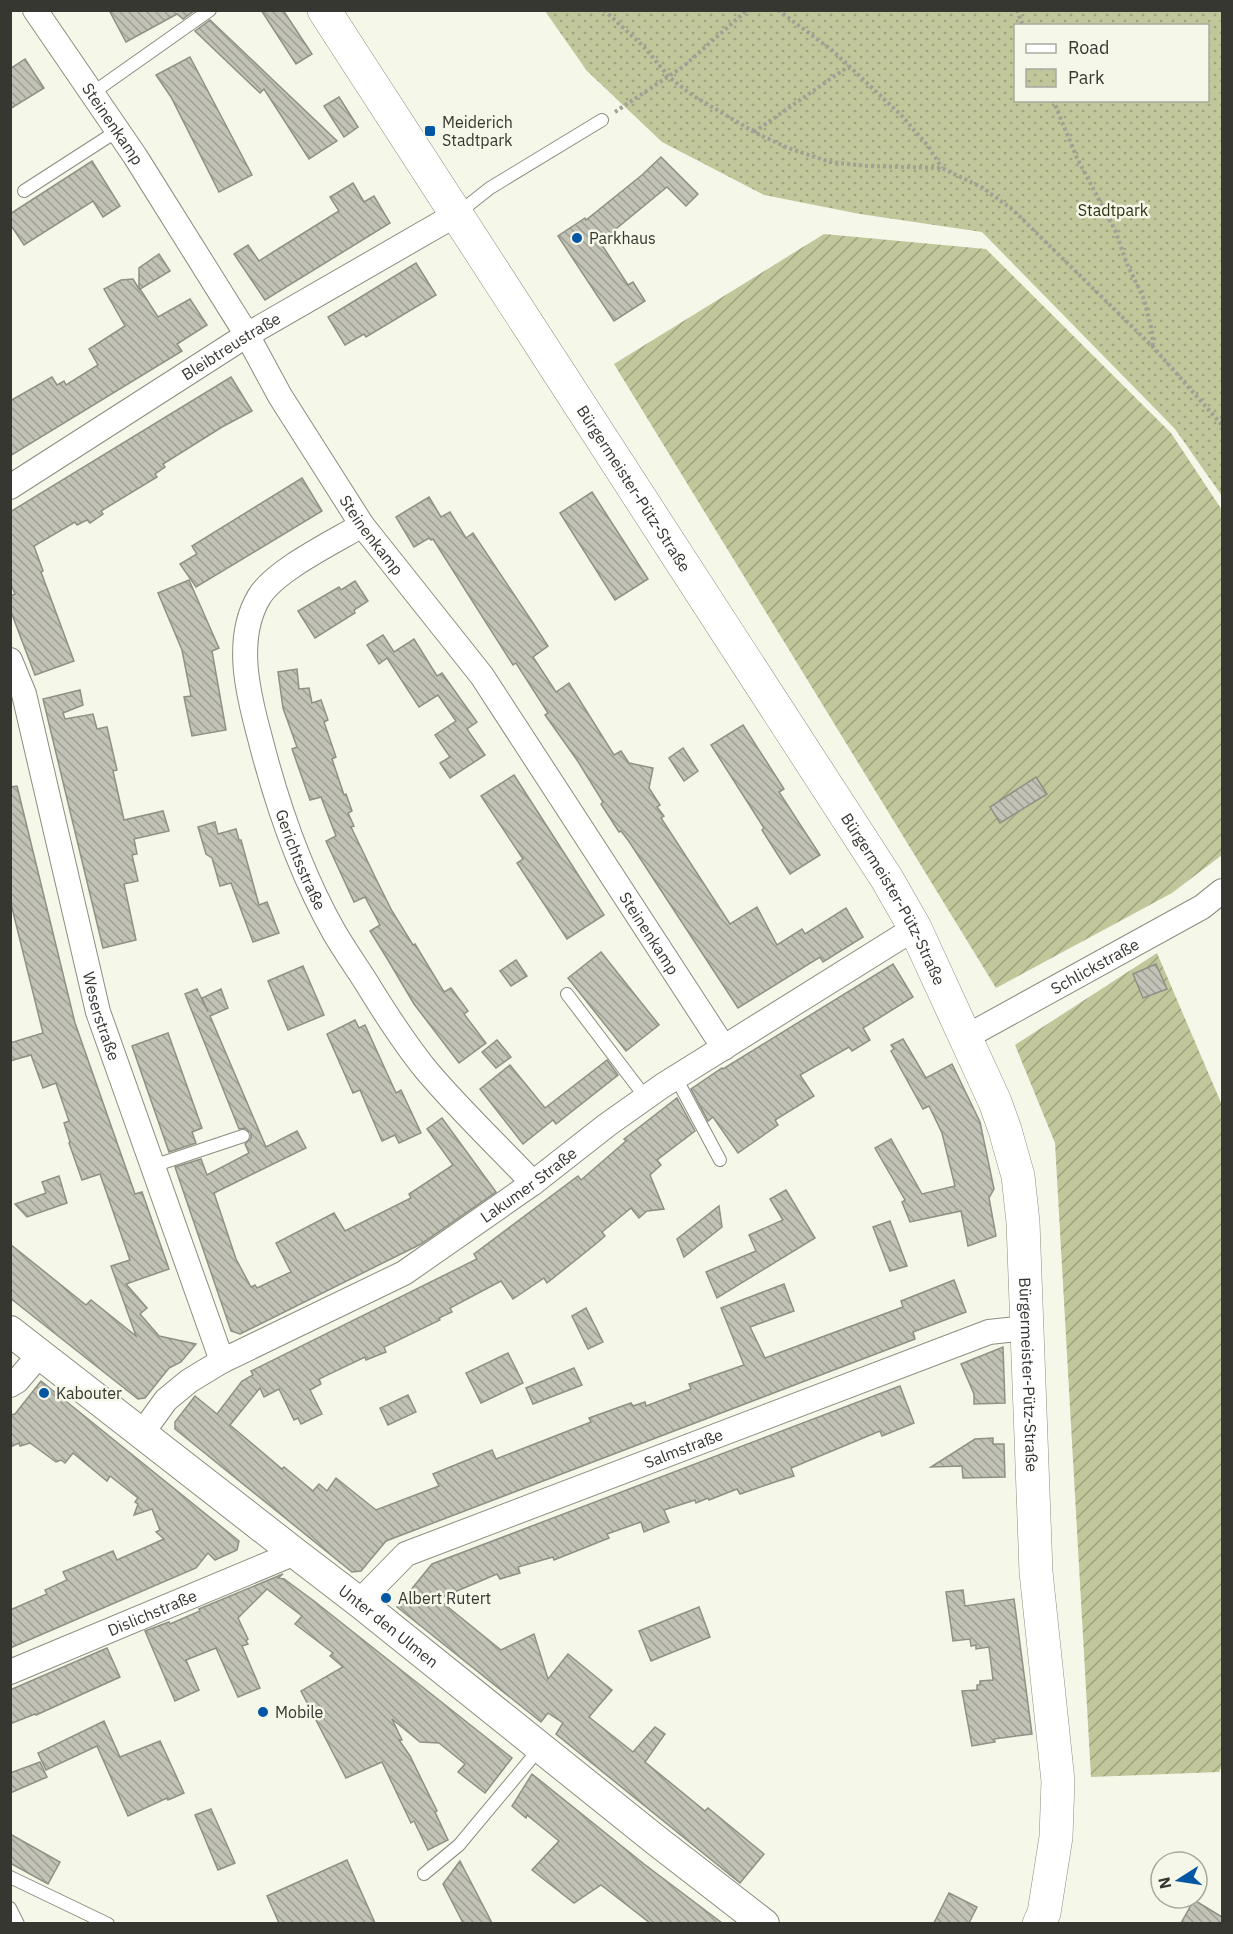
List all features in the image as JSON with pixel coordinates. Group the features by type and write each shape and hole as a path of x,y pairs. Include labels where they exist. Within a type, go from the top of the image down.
{"main road":[{"name":"Bürgermeister-Pütz-Straße","path":"324,10 887,879 915,928 998,1111 1018,1176 1023,1222 1036,1572 1058,1781 1056,1837 1044,1914 1040,1923"}],"street":[{"name":"Steinenkamp","path":"35,10 117,131 247,335 280,396 362,525 482,676 724,1048"},
{"name":"Bleibtreustraße","path":"10,487 247,335 457,214"},
{"name":"Gerichtsstraße","path":"362,525 274,580 260,596 250,617 246,637 246,665 257,727 279,808 303,868 334,931 394,1028 427,1071 533,1183"},
{"name":"Weserstraße","path":"10,660 24,694 99,1012 222,1360"},
{"name":"Schlickstraße","path":"966,1037 1202,907 1222,891"},
{"name":"Lakumer Straße","path":"142,1433 166,1400 189,1381 222,1360 404,1273 533,1183 607,1125 646,1098 915,928"},
{"name":"Salmstraße","path":"359,1602 406,1554 989,1332 1026,1328"},
{"name":"Unter den Ulmen","path":"10,1330 359,1602 540,1748 764,1923"},
{"path":"10,1385 40,1354"},
{"name":"Dislichstraße","path":"10,1672 295,1553"}],"lane":[{"path":"91,94 210,10"},
{"path":"457,214 490,188 602,120"},
{"path":"24,191 117,131"},
{"path":"567,994 646,1098"},
{"path":"676,1078 720,1160"},
{"path":"153,1166 243,1136"},
{"path":"424,1874 459,1845 540,1748"},
{"path":"10,1877 108,1923"},
{"path":"10,1908 18,1923"}],"path":[{"path":"604,10 645,48 669,77 700,100 754,132 788,148 830,162 868,166 942,168 983,188 1013,210 1153,347 1222,424"},
{"path":"602,120 669,77 747,10"},
{"path":"778,10 833,51 849,66 919,134 942,168"},
{"path":"754,132 849,66"},
{"path":"1054,102 1077,158 1115,230 1121,250 1144,299 1152,331 1153,347"}],"green space":[{"name":"Stadtpark","path":"545,11 1222,11 1222,496 1175,429 982,232 860,214 764,195 662,142 587,71"},
{"path":"824,234 986,249 1171,433 1222,510 1222,855 1172,893 996,988 614,364"},
{"path":"1157,953 1222,1105 1222,1766 1219,1772 1091,1777 1055,1143 1015,1045"}],"building":[{"path":"109,10 195,10 183,19 177,14 126,42"},
{"path":"261,10 283,10 312,54 296,64"},
{"path":"210,20 337,141 309,159 264,89 260,93 195,31"},
{"path":"190,57 252,175 219,192 171,97 156,75"},
{"path":"25,59 44,88 10,109 10,69"},
{"path":"339,97 358,127 344,137 324,106"},
{"name":"Parkhaus","path":"661,157 698,194 686,206 667,187 600,242 628,285 633,282 645,301 614,321 558,236 585,218 586,220"},
{"path":"92,161 120,206 103,217 93,201 24,245 10,224 10,214"},
{"path":"353,183 364,202 374,196 390,223 265,300 234,254 248,245 259,261 339,211 330,197"},
{"path":"159,254 170,271 140,289 158,317 190,299 207,325 177,344 182,351 10,456 10,401 52,377 57,385 64,381 66,385 98,365 89,349 125,326 104,289 121,280 133,279 139,289 139,268"},
{"path":"416,263 436,295 366,337 364,334 345,345 328,317"},
{"path":"231,377 252,411 163,464 165,467 155,474 157,477 101,511 103,514 90,523 87,520 77,525 75,522 34,546 43,571 41,572 74,661 35,675 10,609 10,596 15,594 10,582 10,512"},
{"path":"302,478 322,511 196,587 180,564 197,554 192,546"},
{"path":"592,492 648,579 615,600 560,513"},
{"path":"429,497 441,517 450,512 466,538 473,533 548,646 533,657 556,692 569,683 614,755 621,751 629,763 653,768 649,788 660,805 657,807 664,816 661,818 730,924 757,907 777,945 802,929 805,934 846,908 863,937 823,962 820,957 738,1008 628,840 621,831 619,832 577,760 545,715 548,713 516,663 513,665 433,539 429,538 414,547 396,517"},
{"path":"189,580 219,648 212,651 226,730 192,736 184,697 191,696 182,650 158,593"},
{"path":"355,581 368,601 354,610 355,613 315,638 298,611 339,587 341,590"},
{"path":"383,635 394,652 414,639 437,676 442,673 477,722 467,729 485,755 450,778 440,763 450,757 435,735 456,721 438,695 419,707 387,658 379,664 367,645"},
{"path":"297,669 299,689 309,688 312,703 321,700 328,720 324,722 336,757 332,759 352,811 348,813 354,826 351,827 392,911 444,992 451,988 468,1011 464,1014 486,1043 459,1063 414,1004 370,931 380,925 365,897 354,902 326,841 336,836 321,797 310,800 292,749 297,747 283,708 278,672"},
{"path":"80,690 83,705 63,713 65,719 93,714 97,729 107,727 117,770 113,771 124,820 163,811 169,831 134,839 137,854 132,855 138,881 124,884 136,940 103,948 43,699"},
{"path":"743,725 784,789 779,792 820,855 790,874 762,830 764,828 711,745"},
{"path":"683,748 698,771 684,781 669,758"},
{"path":"514,775 604,915 567,939 517,863 523,859 481,796"},
{"path":"1036,777 1047,794 1000,823 990,807"},
{"path":"17,786 75,1023 135,1194 142,1192 169,1269 126,1284 147,1308 140,1314 159,1336 196,1344 181,1362 169,1368 145,1398 138,1399 10,1298 10,1244 86,1305 91,1300 136,1336 111,1266 130,1260 100,1174 82,1180 69,1143 64,1123 69,1121 56,1083 43,1088 31,1055 10,1061 10,1043 43,1033 10,900 10,787"},
{"path":"215,822 218,834 236,829 259,905 267,902 279,933 253,942 231,883 220,886 212,858 206,854 198,827"},
{"path":"601,952 659,1025 626,1051 568,978"},
{"path":"516,960 527,976 511,986 500,971"},
{"path":"893,964 913,997 863,1028 870,1040 852,1051 849,1047 800,1075 814,1096 775,1120 778,1125 738,1153 713,1117 708,1121 691,1089"},
{"path":"1156,964 1167,989 1143,998 1133,974"},
{"path":"303,966 324,1015 288,1030 268,981"},
{"path":"197,989 208,1012 202,998 221,989 228,1008 210,1016 266,1147 297,1131 306,1148 214,1193 236,1259 251,1287 255,1285 257,1288 291,1272 276,1243 334,1213 345,1231 411,1198 409,1194 453,1165 427,1129 442,1118 496,1192 421,1244 240,1334 231,1331 175,1167 201,1159 207,1175 249,1153 245,1144 251,1138 251,1133 245,1128 239,1129 185,994"},
{"path":"355,1020 359,1028 365,1025 396,1093 401,1090 421,1133 399,1143 395,1135 382,1141 360,1090 353,1093 327,1034"},
{"path":"168,1033 202,1128 192,1132 196,1143 169,1152 132,1046"},
{"path":"903,1039 926,1078 952,1064 980,1122 994,1189 989,1198 996,1236 968,1246 961,1211 910,1222 902,1202 905,1200 875,1148 891,1139 922,1194 955,1186 942,1133 929,1106 923,1109 891,1051 894,1049 891,1045"},
{"path":"497,1040 511,1057 496,1068 482,1052"},
{"path":"607,1060 618,1075 556,1124 553,1120 523,1144 480,1089 510,1065 545,1108"},
{"path":"677,1098 695,1131 657,1160 661,1165 650,1175 664,1209 647,1211 639,1218 631,1208 602,1232 605,1236 547,1283 544,1278 513,1299 501,1281 450,1308 452,1312 439,1318 440,1320 384,1347 386,1352 366,1360 365,1357 319,1379 321,1384 310,1390 322,1414 301,1424 298,1418 294,1420 279,1389 264,1397 260,1388 230,1425 282,1469 284,1467 313,1491 319,1484 327,1491 336,1478 376,1510 439,1486 433,1474 492,1450 496,1459 591,1422 589,1418 631,1403 633,1406 645,1402 646,1406 691,1389 689,1384 744,1365 721,1308 784,1284 794,1311 750,1327 765,1358 903,1307 901,1301 954,1280 966,1312 913,1332 915,1339 386,1541 361,1571 352,1572 175,1429 175,1422 195,1396 217,1414 242,1381 253,1375 251,1371 477,1259 474,1254 578,1176 581,1180 626,1141 624,1139"},
{"path":"59,1176 67,1203 27,1217 15,1204 46,1193 42,1182"},
{"path":"786,1190 815,1238 717,1298 706,1272 756,1251 749,1235 783,1220 770,1199"},
{"path":"719,1206 722,1227 684,1257 677,1239"},
{"path":"890,1221 907,1266 890,1271 873,1227"},
{"path":"586,1308 603,1342 588,1349 572,1316"},
{"path":"1003,1347 1005,1403 974,1404 974,1394 961,1364"},
{"path":"508,1353 523,1383 481,1403 466,1373"},
{"path":"574,1368 582,1385 533,1404 526,1388"},
{"path":"41,1381 239,1541 237,1550 215,1560 208,1553 196,1568 10,1648 10,1610 47,1594 45,1590 67,1580 63,1572 113,1551 117,1560 164,1539 156,1532 160,1530 152,1509 134,1515 138,1504 135,1502 138,1498 110,1476 107,1481 73,1453 65,1463 61,1460 56,1462 30,1443 20,1446 19,1443 10,1447 10,1415 15,1414"},
{"path":"900,1386 914,1423 882,1436 880,1431 791,1468 794,1476 740,1494 737,1489 709,1500 708,1498 696,1503 695,1500 664,1510 669,1522 644,1532 641,1522 607,1534 609,1538 554,1560 553,1557 518,1567 520,1573 500,1579 497,1574 438,1599 501,1650 534,1634 548,1679 568,1654 612,1690 589,1717 633,1752 655,1727 665,1734 645,1762 705,1811 708,1808 764,1854 740,1883 556,1734 563,1723 548,1713 541,1722 397,1607 432,1564"},
{"path":"408,1395 416,1412 388,1425 380,1408"},
{"path":"993,1438 993,1444 1004,1444 1005,1477 963,1478 962,1466 931,1467 975,1439"},
{"path":"283,1574 278,1578 284,1579 314,1601 512,1758 485,1793 458,1772 465,1764 439,1743 420,1742 392,1719 402,1740 399,1740 410,1756 437,1811 435,1812 448,1840 428,1850 414,1821 411,1823 382,1762 346,1778 301,1691 343,1667 330,1656 333,1653 295,1624 302,1616 267,1589 238,1618 248,1639 246,1641 248,1644 242,1646 260,1688 238,1697 216,1648 186,1660 199,1690 175,1701 145,1631 169,1622 170,1624 200,1611 199,1609"},
{"path":"963,1590 965,1606 1014,1599 1032,1734 994,1739 995,1742 972,1746 962,1691 977,1690 980,1681 993,1680 989,1647 976,1649 976,1645 971,1646 970,1639 953,1641 946,1592"},
{"path":"699,1607 710,1637 651,1661 639,1631"},
{"path":"107,1648 120,1677 36,1715 10,1724 10,1690"},
{"path":"104,1721 120,1757 160,1741 184,1793 168,1800 167,1798 128,1816 97,1746 46,1770 38,1753"},
{"path":"40,1762 47,1777 10,1793 10,1773"},
{"path":"532,1774 722,1923 650,1923 601,1885 574,1903 532,1870 559,1841 512,1806"},
{"path":"211,1809 235,1863 218,1870 195,1815"},
{"path":"10,1834 60,1862 48,1884 10,1863"},
{"path":"347,1860 375,1923 279,1923 267,1896"},
{"path":"460,1861 492,1923 463,1923 443,1884"},
{"path":"949,1893 977,1907 969,1923 934,1923"},
{"path":"1209,1909 1222,1917 1222,1923 1181,1923 1188,1910"}],"place":[{"name":"Meiderich Stadtpark","path":"430,131"},
{"name":"Parkhaus","path":"577,238"},
{"name":"Kabouter","path":"44,1393"},
{"name":"Albert Rutert","path":"386,1598"},
{"name":"Mobile","path":"263,1712"}]}
